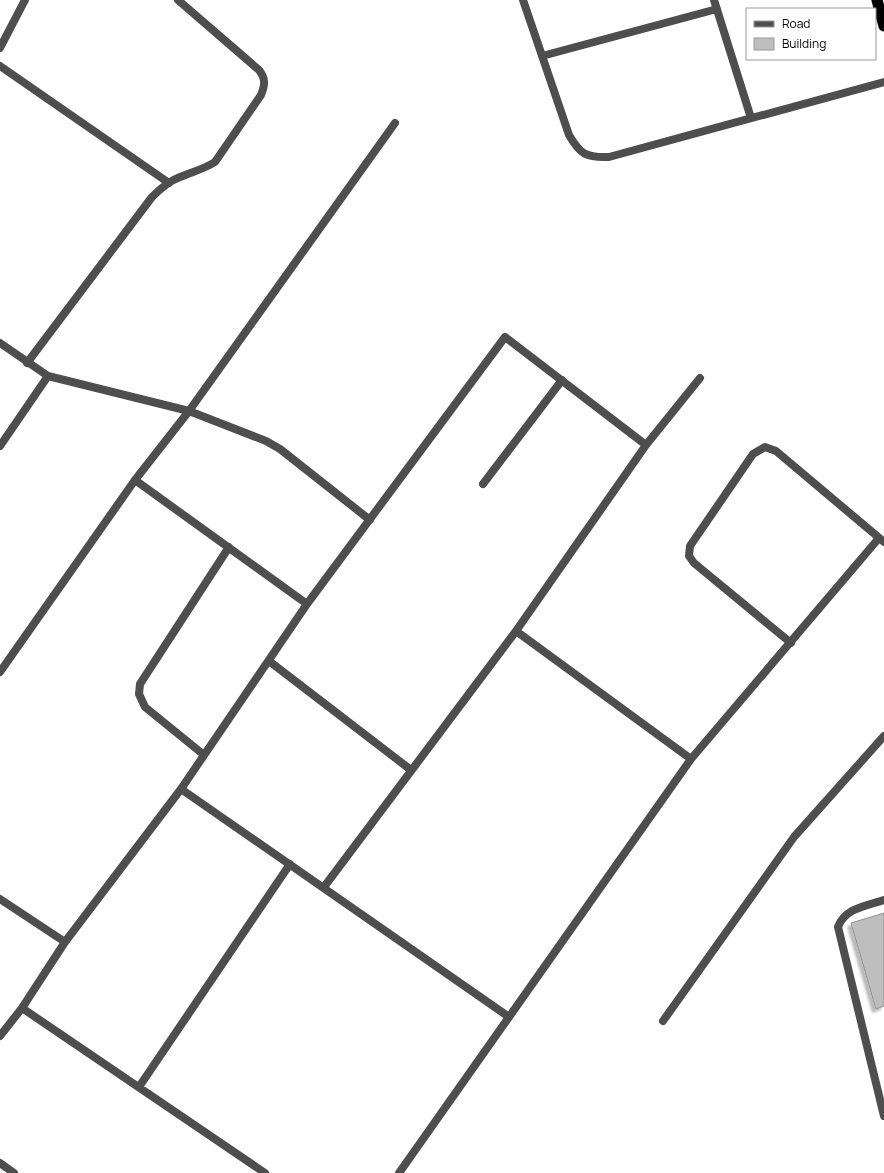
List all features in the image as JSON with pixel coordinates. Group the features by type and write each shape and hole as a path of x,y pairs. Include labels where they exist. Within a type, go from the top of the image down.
{"highway":[{"path":"877,0 884,26"}],"street":[{"path":"0,48 25,0"},
{"path":"27,363 152,197 179,177 206,168 215,162 261,95 264,86 263,76 259,70 178,0"},
{"path":"523,0 569,135 577,149 587,156 609,157 884,82"},
{"path":"714,0 751,118"},
{"path":"542,56 717,9"},
{"path":"0,66 169,183"},
{"path":"0,672 135,480 189,411 395,123"},
{"path":"0,1036 22,1008 66,942 181,789 307,604 505,337 646,445"},
{"path":"0,343 48,376 189,411 266,441 280,449 370,520"},
{"path":"0,446 48,376"},
{"path":"324,887 516,631 646,445 700,378"},
{"path":"483,484 562,380"},
{"path":"399,1173 691,759 790,643 882,540 776,451 765,447 759,449 749,458 690,546 689,556 694,563 790,643"},
{"path":"135,480 307,604"},
{"path":"204,755 141,701 139,694 140,684 229,548"},
{"path":"516,631 691,759"},
{"path":"269,661 411,770"},
{"path":"663,1021 794,837 884,736"},
{"path":"181,789 509,1017"},
{"path":"139,1087 290,864"},
{"path":"0,899 66,942"},
{"path":"884,900 847,913 841,919 838,927 838,934 884,1116"},
{"path":"22,1008 265,1173"},
{"path":"0,1163 14,1173"}],"building":[{"path":"884,913 884,1006 876,1009 851,923"}]}
